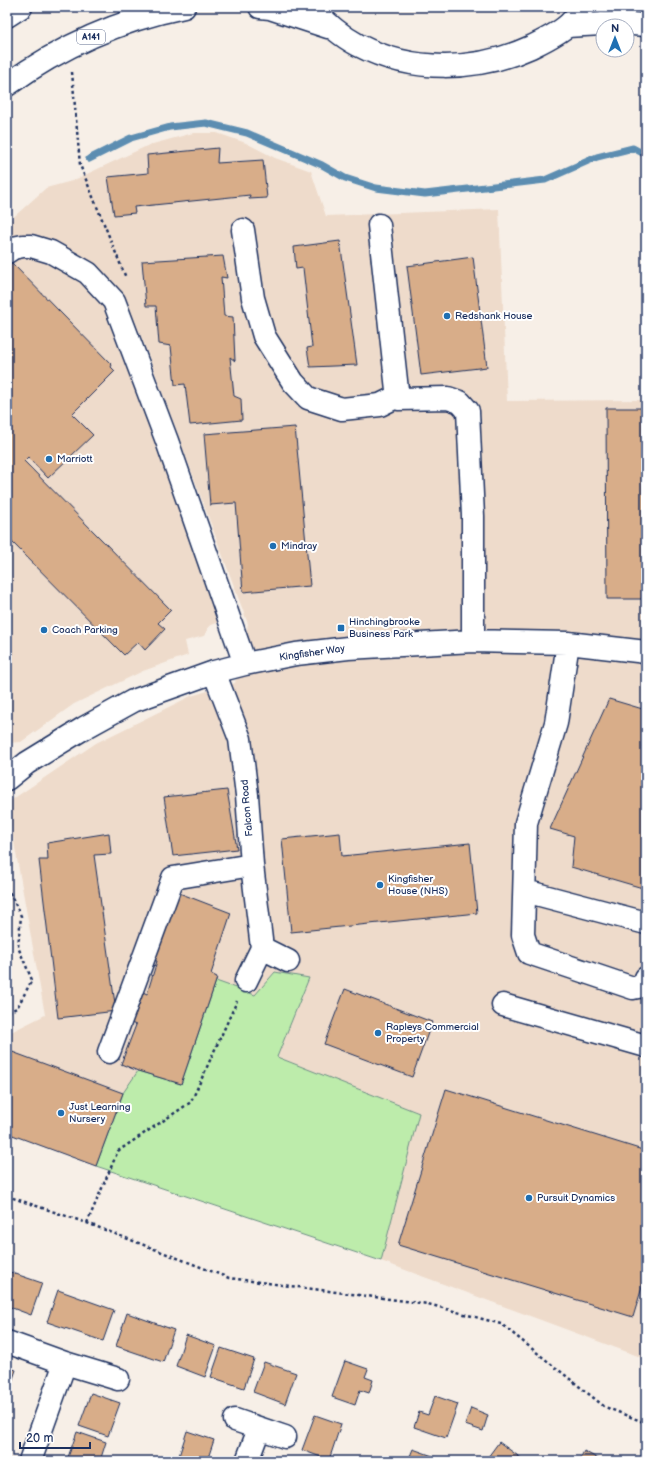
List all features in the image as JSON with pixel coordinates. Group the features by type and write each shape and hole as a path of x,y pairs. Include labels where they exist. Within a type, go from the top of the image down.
{"main road":[{"path":"7,16 21,7"},
{"name":"A141","path":"7,85 33,66 70,46 120,24 158,12 184,7"},
{"path":"260,7 270,8 331,28"},
{"path":"310,7 331,28 358,45 387,57 418,64 449,66 481,64 511,56 540,43 567,26 584,7"},
{"path":"567,26 619,23 646,26"},
{"path":"379,225 398,399 448,398 460,402 468,411 472,516 473,641"},
{"path":"243,230 253,298 264,336 293,382 308,398 342,409 380,405 398,396"},
{"path":"7,252 13,248 31,246 51,252 88,273 114,301 167,441 245,664"},
{"name":"Kingfisher Way","path":"7,779 27,763 84,728 133,701 214,672 245,664 296,654 348,648 473,641 568,643 646,652"},
{"path":"568,643 556,723 526,823 523,935 529,953 632,988 643,986 646,978"},
{"name":"Falcon Road","path":"214,672 240,739 247,795 252,865 262,948"},
{"path":"109,1052 173,878 252,865"},
{"path":"525,891 646,923"},
{"path":"246,981 262,948 288,961"},
{"path":"502,1004 646,1046"},
{"path":"7,1342 65,1363 118,1379"},
{"path":"30,1461 65,1363"},
{"path":"235,1420 285,1437"},
{"path":"247,1461 259,1429"}],"path":[{"path":"70,46 80,165 128,283"},
{"path":"7,887 21,916 18,947 32,980 18,1008 7,1012"},
{"path":"87,1223 118,1151 191,1102 246,981"},
{"path":"7,1196 87,1223 229,1278 428,1304 501,1324 605,1408 646,1423"}],"shaded area":[{"name":"Hinchingbrooke Business Park","path":"193,133 217,133 246,143 275,158 311,171 326,216 499,209 507,401 646,400 646,1359 381,1261 418,1113 277,1057 309,978 275,972 255,995 216,981 181,1084 123,1093 96,1166 7,1133 7,1034 45,1015 7,803 96,743 191,696 235,683 248,624 135,319 240,614 209,626 204,636 185,641 188,655 143,671 74,704 21,742 7,743 7,223 46,188 72,181 149,145"}],"green space":[{"path":"275,972 309,978 277,1057 419,1113 381,1261 96,1166 123,1093 138,1071 181,1084 216,981 255,995"}],"building":[{"path":"218,148 217,163 263,160 267,198 249,199 250,195 134,207 135,213 114,215 108,177 148,173 147,155"},
{"path":"340,241 357,365 310,367 307,348 312,347 303,268 296,269 294,247"},
{"path":"223,256 227,278 221,277 224,316 233,317 235,361 230,357 234,396 241,399 242,420 190,425 185,384 175,385 171,346 159,344 156,306 146,306 142,261"},
{"name":"Redshank House","path":"473,257 487,367 421,375 407,266"},
{"name":"Marriott","path":"11,262 112,365 111,367 115,371 72,414 93,435 48,478 28,457 24,461 171,610 158,623 165,629 145,650 138,642 124,655 7,537 7,265"},
{"path":"606,408 646,408 646,599 607,599"},
{"name":"Mindray","path":"295,427 310,586 243,592 236,503 210,505 204,434"},
{"path":"609,699 646,710 646,889 571,867 574,836 550,829"},
{"path":"227,790 237,849 173,856 164,797"},
{"path":"109,833 111,854 94,855 116,1011 58,1018 39,860 48,860 47,843"},
{"name":"Kingfisher House (NHS)","path":"340,833 342,856 470,843 477,913 291,932 282,839"},
{"path":"174,891 231,913 211,974 217,977 216,981 181,1084 138,1071 121,1064 136,1025 131,1023 143,992 147,994 157,961 153,960"},
{"name":"Rapleys Commercial Property","path":"345,989 432,1022 412,1077 324,1044"},
{"name":"Just Learning Nursery","path":"7,1050 123,1093 96,1166 7,1133"},
{"name":"Pursuit Dynamics","path":"446,1089 646,1151 646,1274 633,1317 398,1245"},
{"path":"7,1271 42,1283 31,1315 7,1306"},
{"path":"58,1290 114,1310 103,1341 47,1322"},
{"path":"127,1313 174,1330 163,1362 116,1346"},
{"path":"186,1335 216,1346 205,1377 176,1366"},
{"path":"221,1348 254,1359 244,1388 211,1377"},
{"path":"345,1361 368,1369 365,1377 373,1380 369,1393 360,1390 355,1405 332,1397"},
{"path":"264,1362 296,1373 285,1404 253,1392"},
{"path":"7,1367 16,1370 7,1396"},
{"path":"91,1393 120,1403 108,1436 79,1426"},
{"path":"435,1396 458,1404 446,1438 414,1427 419,1412 428,1415"},
{"path":"471,1408 488,1415 483,1431 465,1425"},
{"path":"315,1415 341,1424 329,1460 302,1450"},
{"path":"187,1431 214,1440 207,1461 194,1461 179,1456"},
{"path":"77,1432 106,1442 100,1461 67,1460"},
{"path":"499,1442 525,1461 485,1461"},
{"path":"413,1449 441,1459 440,1461 408,1461"},
{"path":"584,1451 602,1461 579,1461"}],"waterway":[{"path":"89,159 131,138 170,127 206,123 247,133 322,165 345,178 376,188 425,194 545,180 597,157 633,148 646,155"}],"place":[{"name":"Redshank House","path":"447,316"},
{"name":"Marriott","path":"49,459"},
{"name":"Mindray","path":"273,546"},
{"name":"Hinchingbrooke Business Park","path":"341,628"},
{"name":"Coach Parking","path":"44,630"},
{"name":"Kingfisher House (NHS)","path":"380,885"},
{"name":"Rapleys Commercial Property","path":"378,1033"},
{"name":"Just Learning Nursery","path":"61,1113"},
{"name":"Pursuit Dynamics","path":"529,1198"}]}
